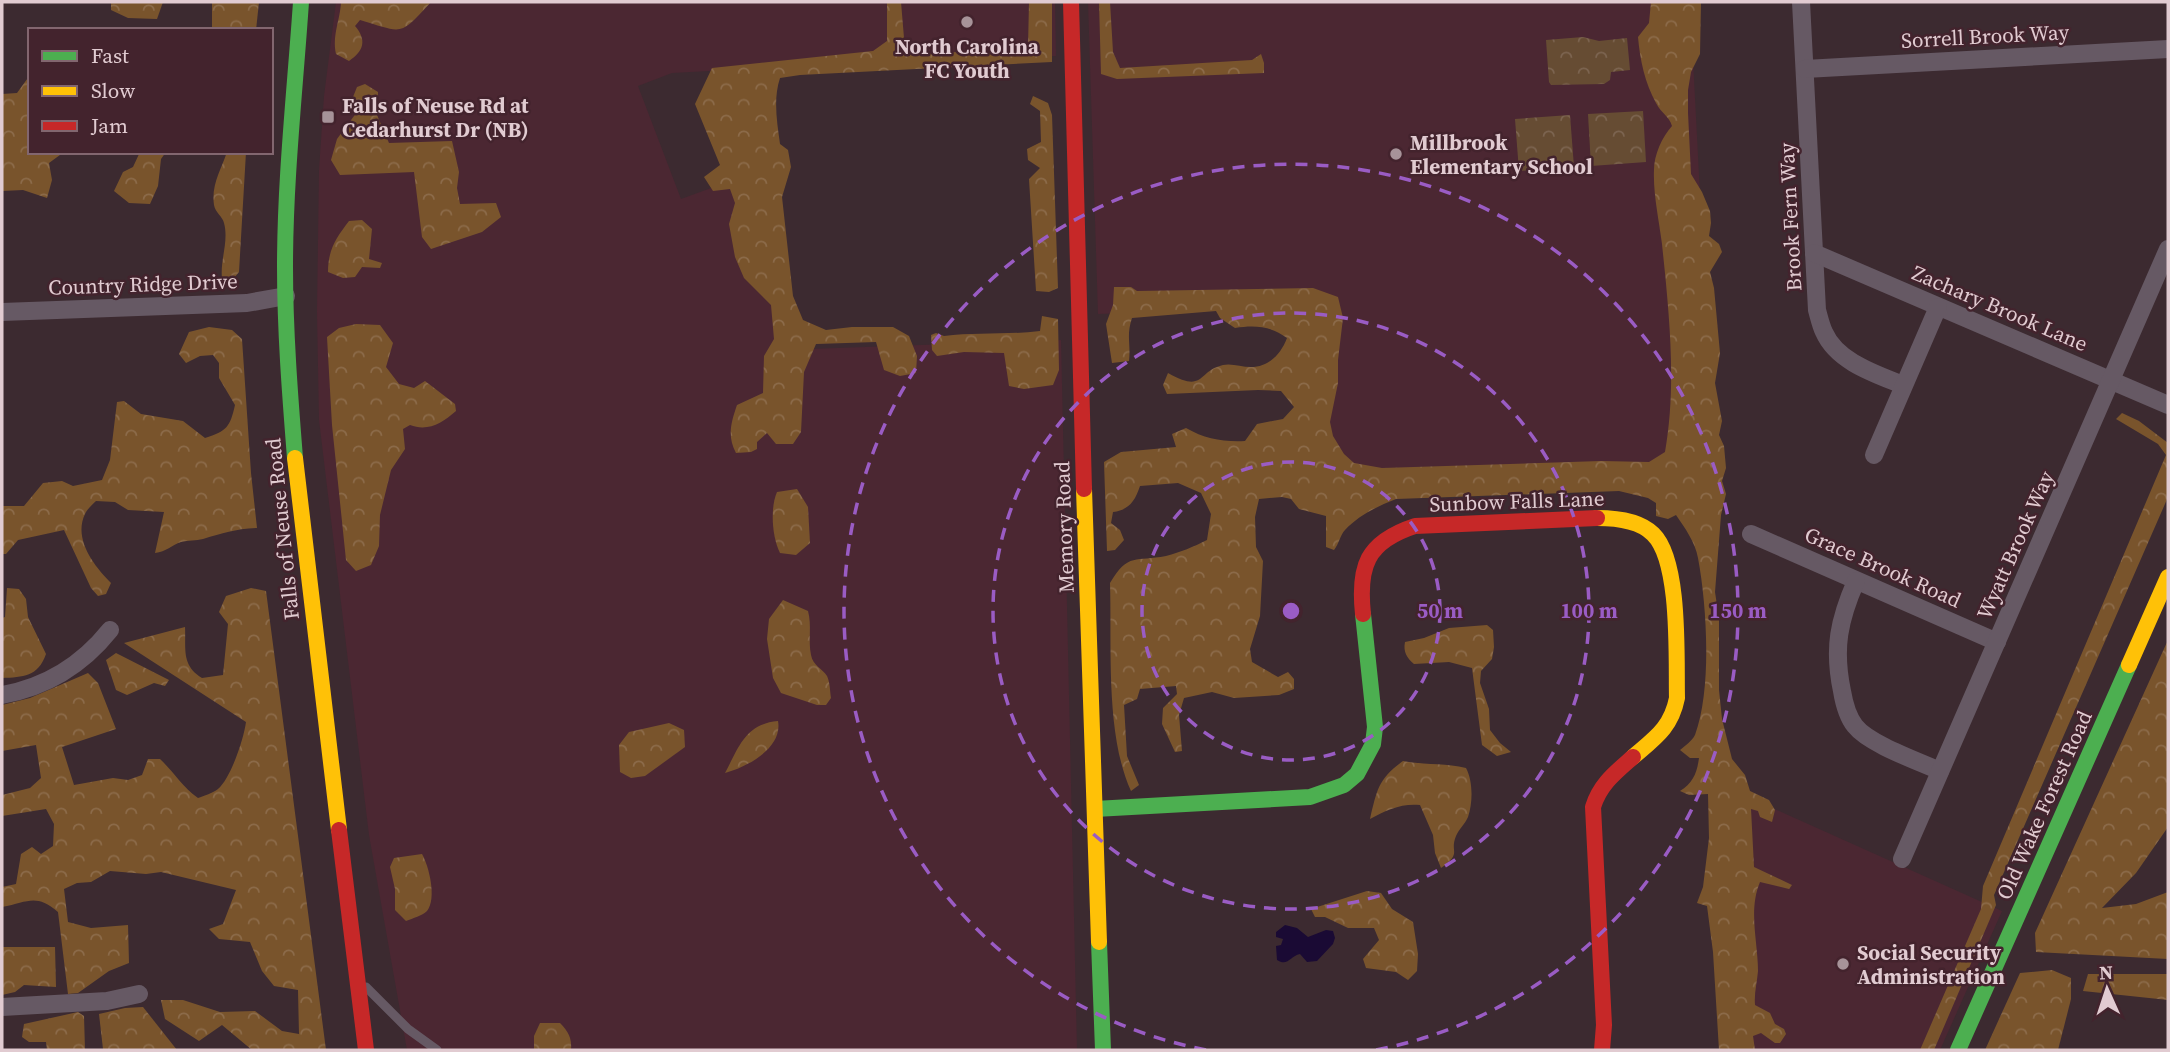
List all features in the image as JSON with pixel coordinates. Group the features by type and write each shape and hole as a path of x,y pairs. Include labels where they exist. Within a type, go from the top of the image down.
{"street":[{"name":"Falls of Neuse Road","path":"301,2 287,196 289,388 298,491 366,1050"},
{"name":"Memory Road","path":"1071,2 1080,371 1103,1050"},
{"name":"Brook Fern Way","path":"1801,2 1817,310 1824,334 1843,355 1867,370 1903,385"},
{"name":"Sorrell Brook Way","path":"1805,69 2168,49"},
{"name":"Wyatt Brook Way","path":"1902,859 2168,248"},
{"name":"Zachary Brook Lane","path":"1814,253 2168,405"},
{"name":"Country Ridge Drive","path":"2,312 247,303 286,296"},
{"path":"1874,455 1938,307"},
{"name":"Sunbow Falls Lane","path":"1095,809 1310,797 1345,785 1357,774 1373,744 1375,727 1360,587 1367,561 1375,549 1400,531 1415,526 1601,518 1618,518 1634,523 1659,540 1672,571 1677,698 1667,728 1606,781 1597,794 1594,807 1604,1025 1602,1050"},
{"name":"Grace Brook Road","path":"1751,534 1997,642"},
{"name":"Old Wake Forest Road","path":"1958,1050 2168,577"},
{"path":"1856,581 1843,611 1838,635 1837,662 1846,711 1855,727 1871,739 1940,771"},
{"path":"2,695 37,686 62,674 95,648 110,629"},
{"path":"2,1007 107,1001 139,994"}],"lane":[{"path":"357,979 408,1029 437,1050"}],"shaded area":[{"path":"336,2 1055,2 1056,56 894,61 672,73 638,86 681,199 774,165 782,350 1061,340 1077,1050 407,1050 369,835 319,420 319,170 324,96"},
{"name":"Millbrook Elementary School","path":"1088,2 1690,2 1715,482 1303,492 1295,307 1098,314"},
{"path":"1730,789 2002,911 1940,1050 1746,1050"},
{"path":"1285,925 1297,928 1308,937 1326,930 1333,931 1335,938 1333,944 1317,961 1307,962 1300,954 1281,962 1277,960 1276,946 1281,945 1283,939 1276,937 1276,932"}],"green space":[{"path":"111,2 163,2 157,19 128,18 111,10"},
{"path":"212,2 259,2 256,28 212,28"},
{"path":"341,2 431,2 413,21 400,29 385,28 360,20 355,26 361,36 361,49 349,61 336,54 335,47"},
{"path":"887,2 901,2 904,38 921,47 923,54 1028,48 1029,2 1052,2 1052,62 780,78 776,102 780,144 788,150 791,167 782,197 793,296 803,320 826,330 893,327 909,336 917,356 916,373 900,376 884,370 876,342 816,344 804,372 801,432 793,444 776,444 767,433 757,442 757,449 736,453 731,429 737,405 763,393 764,356 774,339 771,305 744,278 735,257 729,224 735,203 730,189 713,191 704,177 720,165 695,104 712,68 873,51 887,41"},
{"path":"1099,2 1110,2 1113,52 1120,68 1252,60 1261,54 1264,73 1117,79 1101,74"},
{"path":"1651,2 1701,2 1700,54 1691,72 1688,113 1691,174 1710,211 1709,236 1719,244 1722,252 1710,272 1720,353 1715,383 1722,421 1719,435 1724,446 1726,468 1722,481 1726,494 1721,515 1715,592 1719,619 1719,690 1722,719 1732,759 1745,775 1750,791 1769,800 1775,810 1772,822 1751,809 1754,867 1792,885 1789,889 1760,882 1756,893 1754,915 1758,971 1755,1005 1770,1013 1775,1024 1784,1029 1786,1034 1780,1043 1775,1043 1761,1033 1753,1036 1755,1050 1719,1050 1713,952 1707,906 1697,903 1703,887 1709,838 1708,794 1689,795 1680,791 1696,773 1699,758 1690,758 1680,750 1695,735 1706,671 1704,599 1697,552 1676,515 1668,519 1656,516 1656,503 1648,498 1619,491 1396,499 1356,520 1343,532 1334,550 1326,547 1326,516 1299,509 1291,499 1259,499 1255,517 1256,547 1263,561 1260,616 1250,649 1252,662 1278,677 1288,672 1294,679 1294,689 1279,695 1234,698 1212,692 1184,698 1179,715 1182,751 1175,752 1162,724 1163,708 1177,694 1176,686 1140,689 1137,699 1124,705 1127,756 1139,785 1131,791 1123,768 1113,717 1110,583 1128,562 1171,554 1207,540 1211,514 1201,493 1178,483 1140,486 1131,504 1113,512 1111,523 1120,530 1124,540 1115,550 1107,551 1104,462 1121,452 1176,447 1172,434 1186,428 1214,439 1245,441 1257,424 1283,419 1294,407 1281,391 1167,394 1163,385 1168,373 1180,379 1195,381 1223,365 1263,365 1278,354 1287,338 1262,327 1235,328 1220,318 1216,311 1132,318 1129,330 1129,361 1112,363 1106,324 1113,305 1114,287 1131,287 1137,291 1313,288 1338,297 1343,318 1338,383 1330,422 1333,436 1344,454 1354,463 1382,468 1649,462 1665,452 1671,400 1671,348 1654,170 1659,146 1672,126 1652,95 1640,54 1638,37 1649,23"},
{"path":"1583,37 1599,41 1627,38 1630,70 1611,72 1610,80 1604,84 1551,85 1546,40"},
{"path":"28,78 28,154 61,154 49,163 52,180 47,198 23,190 2,191 2,94 17,93"},
{"path":"365,84 378,92 377,115 389,143 452,141 459,172 457,188 460,204 496,203 501,217 482,232 431,249 422,237 414,172 340,175 331,160 337,139 357,112 353,97 357,87"},
{"path":"1033,96 1048,103 1052,115 1058,288 1049,292 1036,291 1029,179 1040,168 1028,160 1027,149 1041,142 1040,111 1030,104"},
{"path":"1643,111 1646,162 1591,166 1588,114"},
{"path":"1570,115 1574,167 1519,171 1515,119"},
{"path":"139,154 165,154 161,159 158,186 150,204 129,203 114,191 123,172 133,167"},
{"path":"226,154 246,154 239,272 234,278 222,278 225,230 215,208 215,184"},
{"path":"362,220 372,229 369,259 382,263 380,268 362,267 355,277 343,278 328,272 331,251 340,233 349,221"},
{"path":"1042,316 1058,319 1059,370 1053,385 1024,389 1009,386 1004,353 964,352 937,356 932,350 931,335 936,333 944,336 1040,331"},
{"path":"356,324 380,325 393,343 386,367 399,384 414,388 425,381 455,404 456,411 429,427 410,425 403,429 405,449 391,470 380,515 379,546 371,565 356,571 346,560 332,425 327,337 339,328"},
{"path":"209,327 232,330 242,339 257,528 181,542 155,553 164,512 128,510 115,502 96,501 85,514 82,533 87,552 111,583 106,594 98,596 91,588 64,530 18,540 6,554 2,554 2,506 24,506 43,483 62,481 73,486 102,480 110,460 117,402 124,401 141,414 183,421 205,438 226,427 235,405 219,378 219,363 213,355 200,356 186,363 179,354 189,332"},
{"path":"2122,413 2139,421 2168,443 2168,497 1994,895 1996,905 1934,1050 1920,1050 1981,909 1983,886 2166,455 2158,444 2116,419"},
{"path":"797,489 808,507 810,543 796,555 780,553 775,539 773,506 777,492"},
{"path":"7,588 19,589 26,599 28,617 46,654 39,667 29,674 2,678 2,618 5,617"},
{"path":"251,588 266,591 326,1050 252,1050 222,1025 199,1041 165,1019 161,1000 183,1000 220,1012 255,1011 282,1031 299,1034 298,990 274,986 262,971 250,942 219,939 209,929 223,924 236,890 161,872 146,874 110,871 91,882 77,883 64,889 68,922 91,928 128,925 129,963 109,971 78,993 68,994 58,912 44,903 32,900 2,907 2,887 16,884 21,854 32,847 41,854 53,846 54,824 46,809 2,816 2,795 30,788 41,778 36,745 2,751 2,705 30,698 88,673 98,683 116,729 62,747 74,785 113,778 128,780 142,775 148,759 160,759 198,798 211,793 223,784 232,767 246,722 124,643 185,627 186,656 191,668 202,678 223,675 228,624 219,612 226,596"},
{"path":"783,600 808,611 812,659 827,676 829,684 831,698 826,705 817,705 781,693 773,678 767,639 769,619"},
{"path":"1487,625 1493,630 1494,647 1492,659 1481,671 1480,683 1489,709 1490,730 1511,752 1497,756 1482,745 1472,668 1449,662 1414,664 1405,649 1405,642 1449,628"},
{"path":"2168,640 2168,827 2136,873 2102,908 2136,904 2168,892 2168,959 2036,952 2035,933"},
{"path":"116,653 169,680 165,686 154,683 127,695 116,690 106,660"},
{"path":"778,721 775,740 762,755 725,773 739,746 750,732 767,723"},
{"path":"669,723 684,730 685,747 645,776 631,778 620,772 619,745 629,732"},
{"path":"1403,761 1458,766 1466,768 1468,773 1472,792 1468,817 1456,836 1452,859 1441,868 1435,853 1433,835 1420,805 1394,808 1370,819 1383,780"},
{"path":"422,854 431,882 430,906 425,913 406,921 395,910 395,889 390,867 394,858"},
{"path":"1367,891 1381,893 1392,909 1413,922 1418,954 1417,971 1408,980 1396,972 1366,968 1363,959 1379,940 1374,928 1348,928 1325,917 1315,917 1311,909"},
{"path":"2,947 55,947 56,987 24,985 15,992 2,995"},
{"path":"2052,970 2071,978 2071,999 2058,1050 1985,1050 2020,973"},
{"path":"2088,974 2168,974 2168,1000 2083,991"},
{"path":"143,1007 177,1050 103,1049 99,1014"},
{"path":"78,1012 84,1016 85,1050 47,1050 46,1042 29,1042 22,1037 24,1024"},
{"path":"540,1023 560,1023 569,1035 571,1050 534,1050 534,1036"}],"traffic: fast":[{"path":"295,458 287,339 285,234 301,2"},
{"path":"1095,809 1310,797 1344,785 1357,774 1373,744 1375,727 1363,614"},
{"path":"1958,1050 2129,665"},
{"path":"1099,942 1103,1050"}],"traffic: slow":[{"path":"295,458 339,830"},
{"path":"1084,489 1099,942"},
{"path":"1597,518 1634,523 1653,534 1662,547 1673,588 1677,698 1666,725 1633,757"},
{"path":"2129,665 2168,577"}],"traffic: jam":[{"path":"1071,2 1084,489"},
{"path":"1363,614 1362,583 1369,558 1376,548 1398,532 1415,526 1597,518"},
{"path":"1602,1050 1604,1025 1593,807 1604,785 1633,757"},
{"path":"339,830 366,1050"}],"place":[{"name":"North Carolina FC Youth","path":"967,22"},
{"name":"Falls of Neuse Rd at Cedarhurst Dr (NB)","path":"328,117"},
{"name":"Millbrook Elementary School","path":"1396,154"},
{"name":"Social Security Administration","path":"1843,964"}]}
